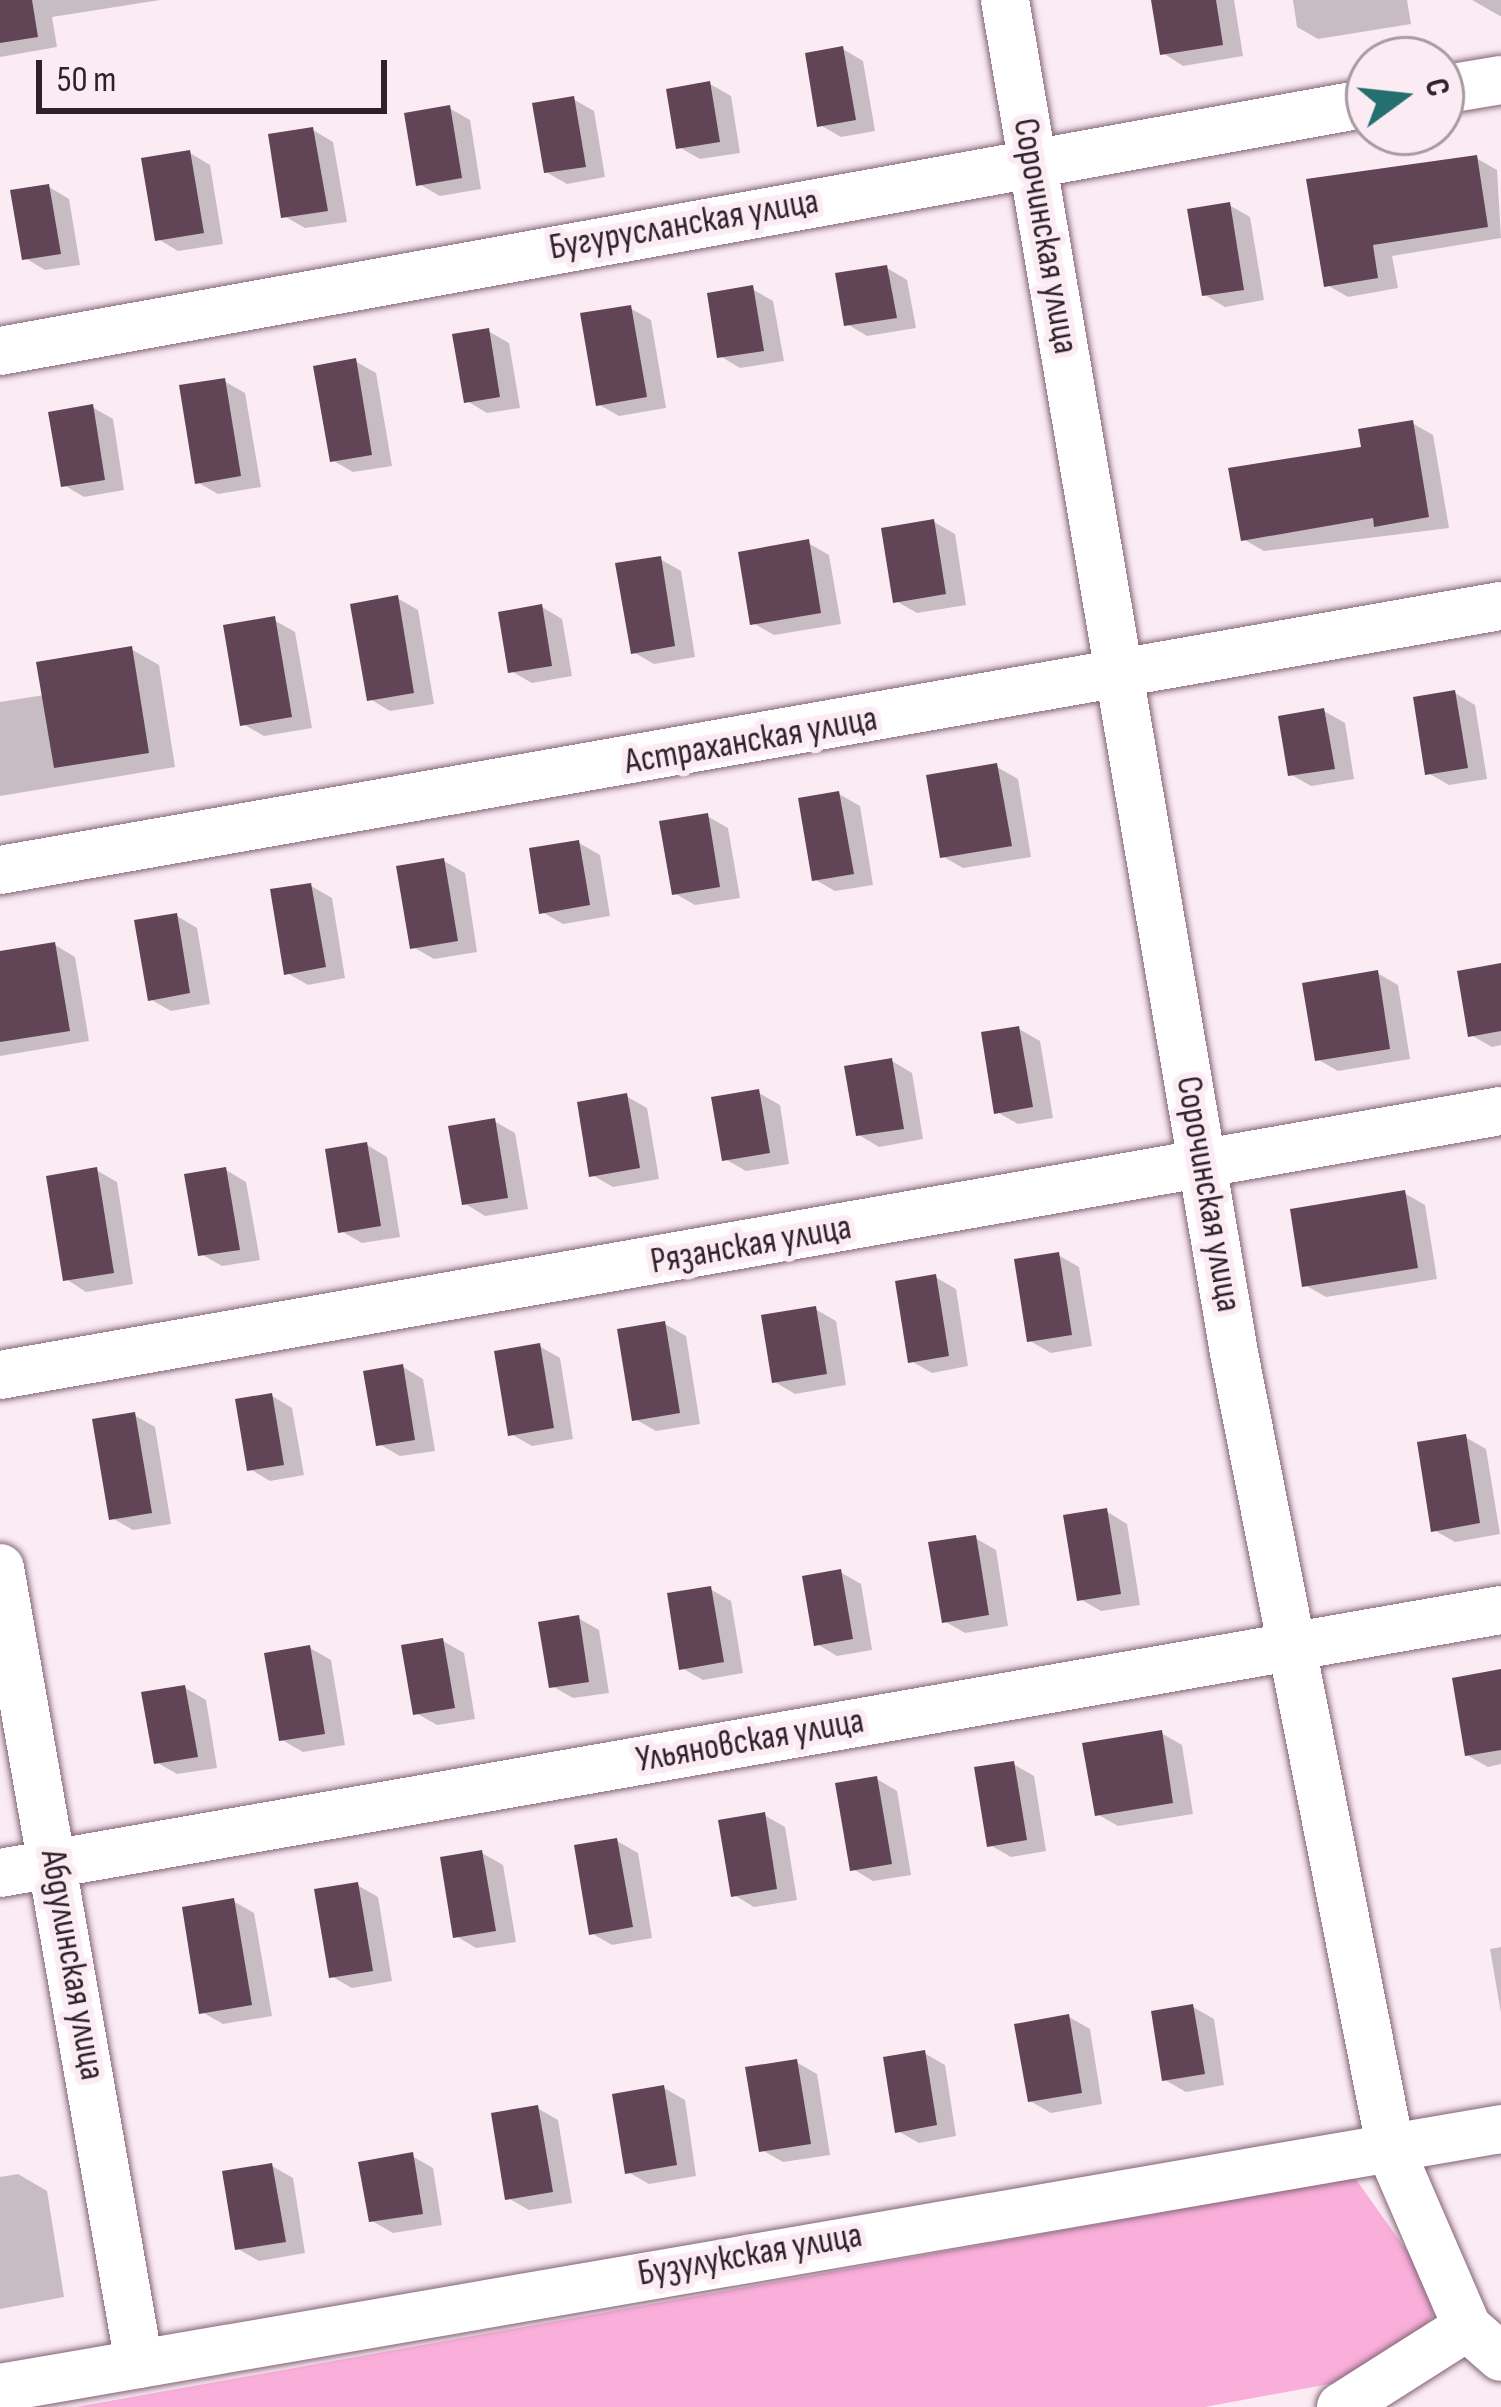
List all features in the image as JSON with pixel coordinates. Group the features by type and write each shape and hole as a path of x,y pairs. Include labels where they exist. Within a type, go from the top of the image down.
{"street":[{"name":"Сорочинская улица","path":"1005,0 1203,1167 1391,2152 1484,2342"},
{"path":"1465,86 1501,80"},
{"name":"Бугурусланская улица","path":"0,351 1032,160 1345,107"},
{"name":"Астраханская улица","path":"0,870 1120,677 1501,606"},
{"name":"Рязанская улица","path":"0,1375 1501,1112"},
{"name":"Абдулинская улица","path":"0,1568 139,2364"},
{"name":"Ульяновская улица","path":"0,1873 1501,1610"},
{"name":"Бузулукская улица","path":"0,2388 819,2242 1391,2152 1501,2129"},
{"path":"1341,2407 1484,2342"}],"shaded area":[{"path":"1355,2178 1432,2286 1433,2315 1410,2347 1356,2379 1205,2407 76,2407"}],"building":[{"path":"0,0 32,0 38,37 0,43"},
{"path":"1151,0 1216,0 1223,45 1160,55"},
{"path":"843,46 856,120 817,127 805,53"},
{"path":"710,81 720,142 676,149 666,89"},
{"path":"574,96 586,167 544,173 532,103"},
{"path":"450,105 462,178 416,186 404,113"},
{"path":"313,127 328,211 281,218 268,134"},
{"path":"190,150 204,233 155,241 141,158"},
{"path":"1477,155 1488,227 1373,245 1378,278 1324,287 1306,179"},
{"path":"49,184 61,254 22,260 10,190"},
{"path":"1230,202 1244,290 1202,296 1187,209"},
{"path":"887,265 897,318 844,326 835,273"},
{"path":"753,285 764,351 717,358 707,293"},
{"path":"631,305 647,397 596,406 580,313"},
{"path":"489,328 500,397 464,403 452,334"},
{"path":"356,358 372,455 330,462 313,366"},
{"path":"225,378 241,476 195,484 179,385"},
{"path":"93,404 105,480 61,487 48,412"},
{"path":"1413,420 1429,517 1374,527 1373,518 1241,541 1228,468 1361,447 1358,429"},
{"path":"934,519 946,594 893,603 881,528"},
{"path":"809,539 821,613 750,625 738,552"},
{"path":"661,556 675,646 631,654 615,563"},
{"path":"398,595 414,693 367,701 350,604"},
{"path":"542,604 552,666 508,673 498,612"},
{"path":"275,616 292,717 240,726 223,625"},
{"path":"132,646 149,753 54,768 36,662"},
{"path":"1455,690 1468,768 1425,775 1413,697"},
{"path":"1324,708 1335,769 1288,776 1278,716"},
{"path":"997,763 1012,846 940,858 926,775"},
{"path":"839,791 854,874 812,881 798,798"},
{"path":"708,813 720,887 672,895 659,821"},
{"path":"579,840 590,905 539,914 529,848"},
{"path":"444,858 458,941 410,949 396,866"},
{"path":"311,883 326,967 284,975 270,889"},
{"path":"177,913 190,993 148,1001 134,920"},
{"path":"55,942 70,1031 0,1042 0,951"},
{"path":"1501,963 1501,1031 1468,1037 1457,971"},
{"path":"1378,970 1390,1049 1315,1061 1302,983"},
{"path":"1019,1026 1033,1107 994,1114 981,1032"},
{"path":"892,1058 904,1129 856,1136 844,1066"},
{"path":"759,1089 770,1153 722,1161 711,1097"},
{"path":"627,1093 640,1168 589,1177 577,1102"},
{"path":"495,1118 508,1198 462,1205 448,1126"},
{"path":"367,1142 381,1226 338,1233 325,1149"},
{"path":"97,1167 114,1273 63,1281 46,1176"},
{"path":"226,1167 240,1250 198,1256 184,1174"},
{"path":"1405,1190 1418,1268 1302,1287 1290,1209"},
{"path":"1059,1252 1072,1335 1027,1342 1014,1259"},
{"path":"936,1274 949,1356 908,1363 895,1281"},
{"path":"816,1306 827,1374 772,1383 761,1315"},
{"path":"665,1321 680,1413 632,1421 617,1329"},
{"path":"540,1343 554,1428 508,1436 494,1351"},
{"path":"403,1364 415,1440 376,1446 363,1371"},
{"path":"272,1393 284,1465 247,1471 235,1399"},
{"path":"135,1412 152,1513 109,1520 92,1419"},
{"path":"1466,1434 1480,1523 1431,1532 1417,1442"},
{"path":"1107,1508 1121,1594 1077,1601 1063,1515"},
{"path":"976,1535 989,1615 942,1623 928,1542"},
{"path":"841,1569 853,1639 814,1646 802,1576"},
{"path":"711,1586 724,1662 679,1670 667,1593"},
{"path":"579,1615 589,1682 549,1688 538,1622"},
{"path":"443,1638 455,1708 413,1715 401,1645"},
{"path":"310,1645 325,1734 279,1741 264,1653"},
{"path":"1501,1669 1501,1750 1465,1756 1452,1678"},
{"path":"185,1685 198,1757 154,1764 141,1692"},
{"path":"1162,1730 1173,1803 1095,1816 1082,1743"},
{"path":"1014,1761 1027,1840 987,1847 974,1767"},
{"path":"877,1776 892,1864 850,1871 835,1783"},
{"path":"765,1812 777,1889 731,1897 718,1820"},
{"path":"617,1838 633,1927 589,1935 574,1845"},
{"path":"482,1850 496,1931 453,1938 440,1857"},
{"path":"358,1882 373,1971 329,1978 314,1889"},
{"path":"234,1898 252,2005 199,2014 182,1907"},
{"path":"1193,2004 1205,2074 1162,2081 1151,2011"},
{"path":"1069,2014 1082,2093 1028,2102 1014,2024"},
{"path":"925,2050 937,2125 895,2133 883,2057"},
{"path":"797,2059 811,2144 759,2152 745,2067"},
{"path":"664,2085 677,2165 625,2174 612,2094"},
{"path":"538,2105 553,2192 505,2200 491,2113"},
{"path":"413,2152 423,2214 369,2222 358,2162"},
{"path":"272,2163 286,2242 235,2250 222,2171"}]}
